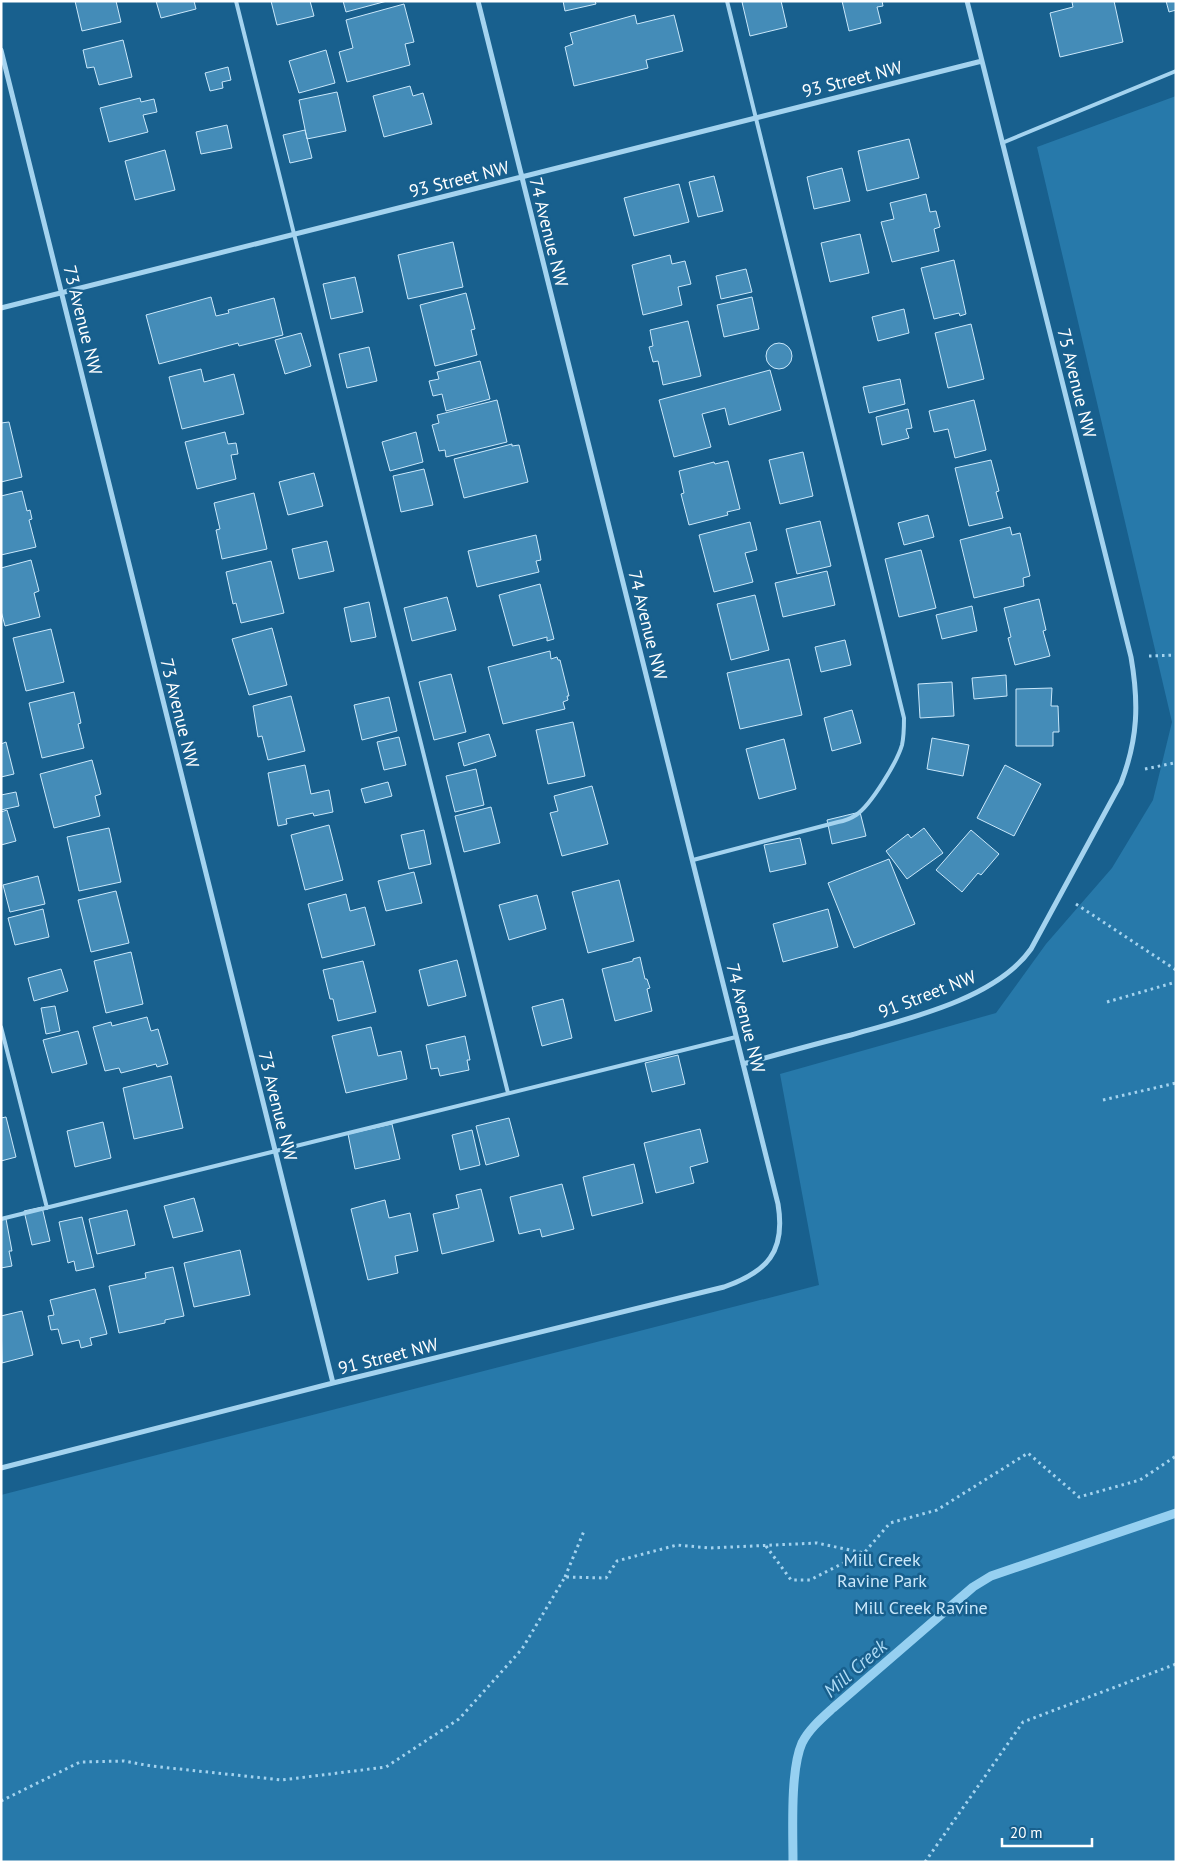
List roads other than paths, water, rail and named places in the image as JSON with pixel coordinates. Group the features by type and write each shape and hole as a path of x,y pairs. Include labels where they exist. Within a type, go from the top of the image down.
{"street":[{"name":"74 Avenue NW","path":"478,1 780,1217 781,1233 778,1245 772,1255"},
{"name":"75 Avenue NW","path":"967,1 1131,657 1136,687 1137,720 1130,759 1125,773"},
{"name":"73 Avenue NW","path":"1,50 333,1383"},
{"name":"93 Street NW","path":"1,308 982,61"},
{"name":"91 Street NW","path":"743,1064 915,1017 979,990 1004,977 1024,958 1062,894 1125,773"},
{"name":"91 Street NW","path":"1,1468 333,1383 724,1287 752,1276 772,1255"}],"lane":[{"path":"236,1 508,1093"},
{"path":"692,860 838,822 856,815 865,807 892,766 901,747 905,732 904,718 727,1"},
{"path":"1002,143 1176,71"},
{"path":"1,1027 47,1208"},
{"path":"1,1219 736,1037"}],"waterway":[{"name":"Mill Creek","path":"793,1862 793,1801 798,1755 808,1733 829,1712 973,1587 991,1576 1176,1513"}],"park label":[{"name":"Mill Creek Ravine Park","path":"882,1569"},
{"name":"Mill Creek Ravine","path":"921,1607"}]}
